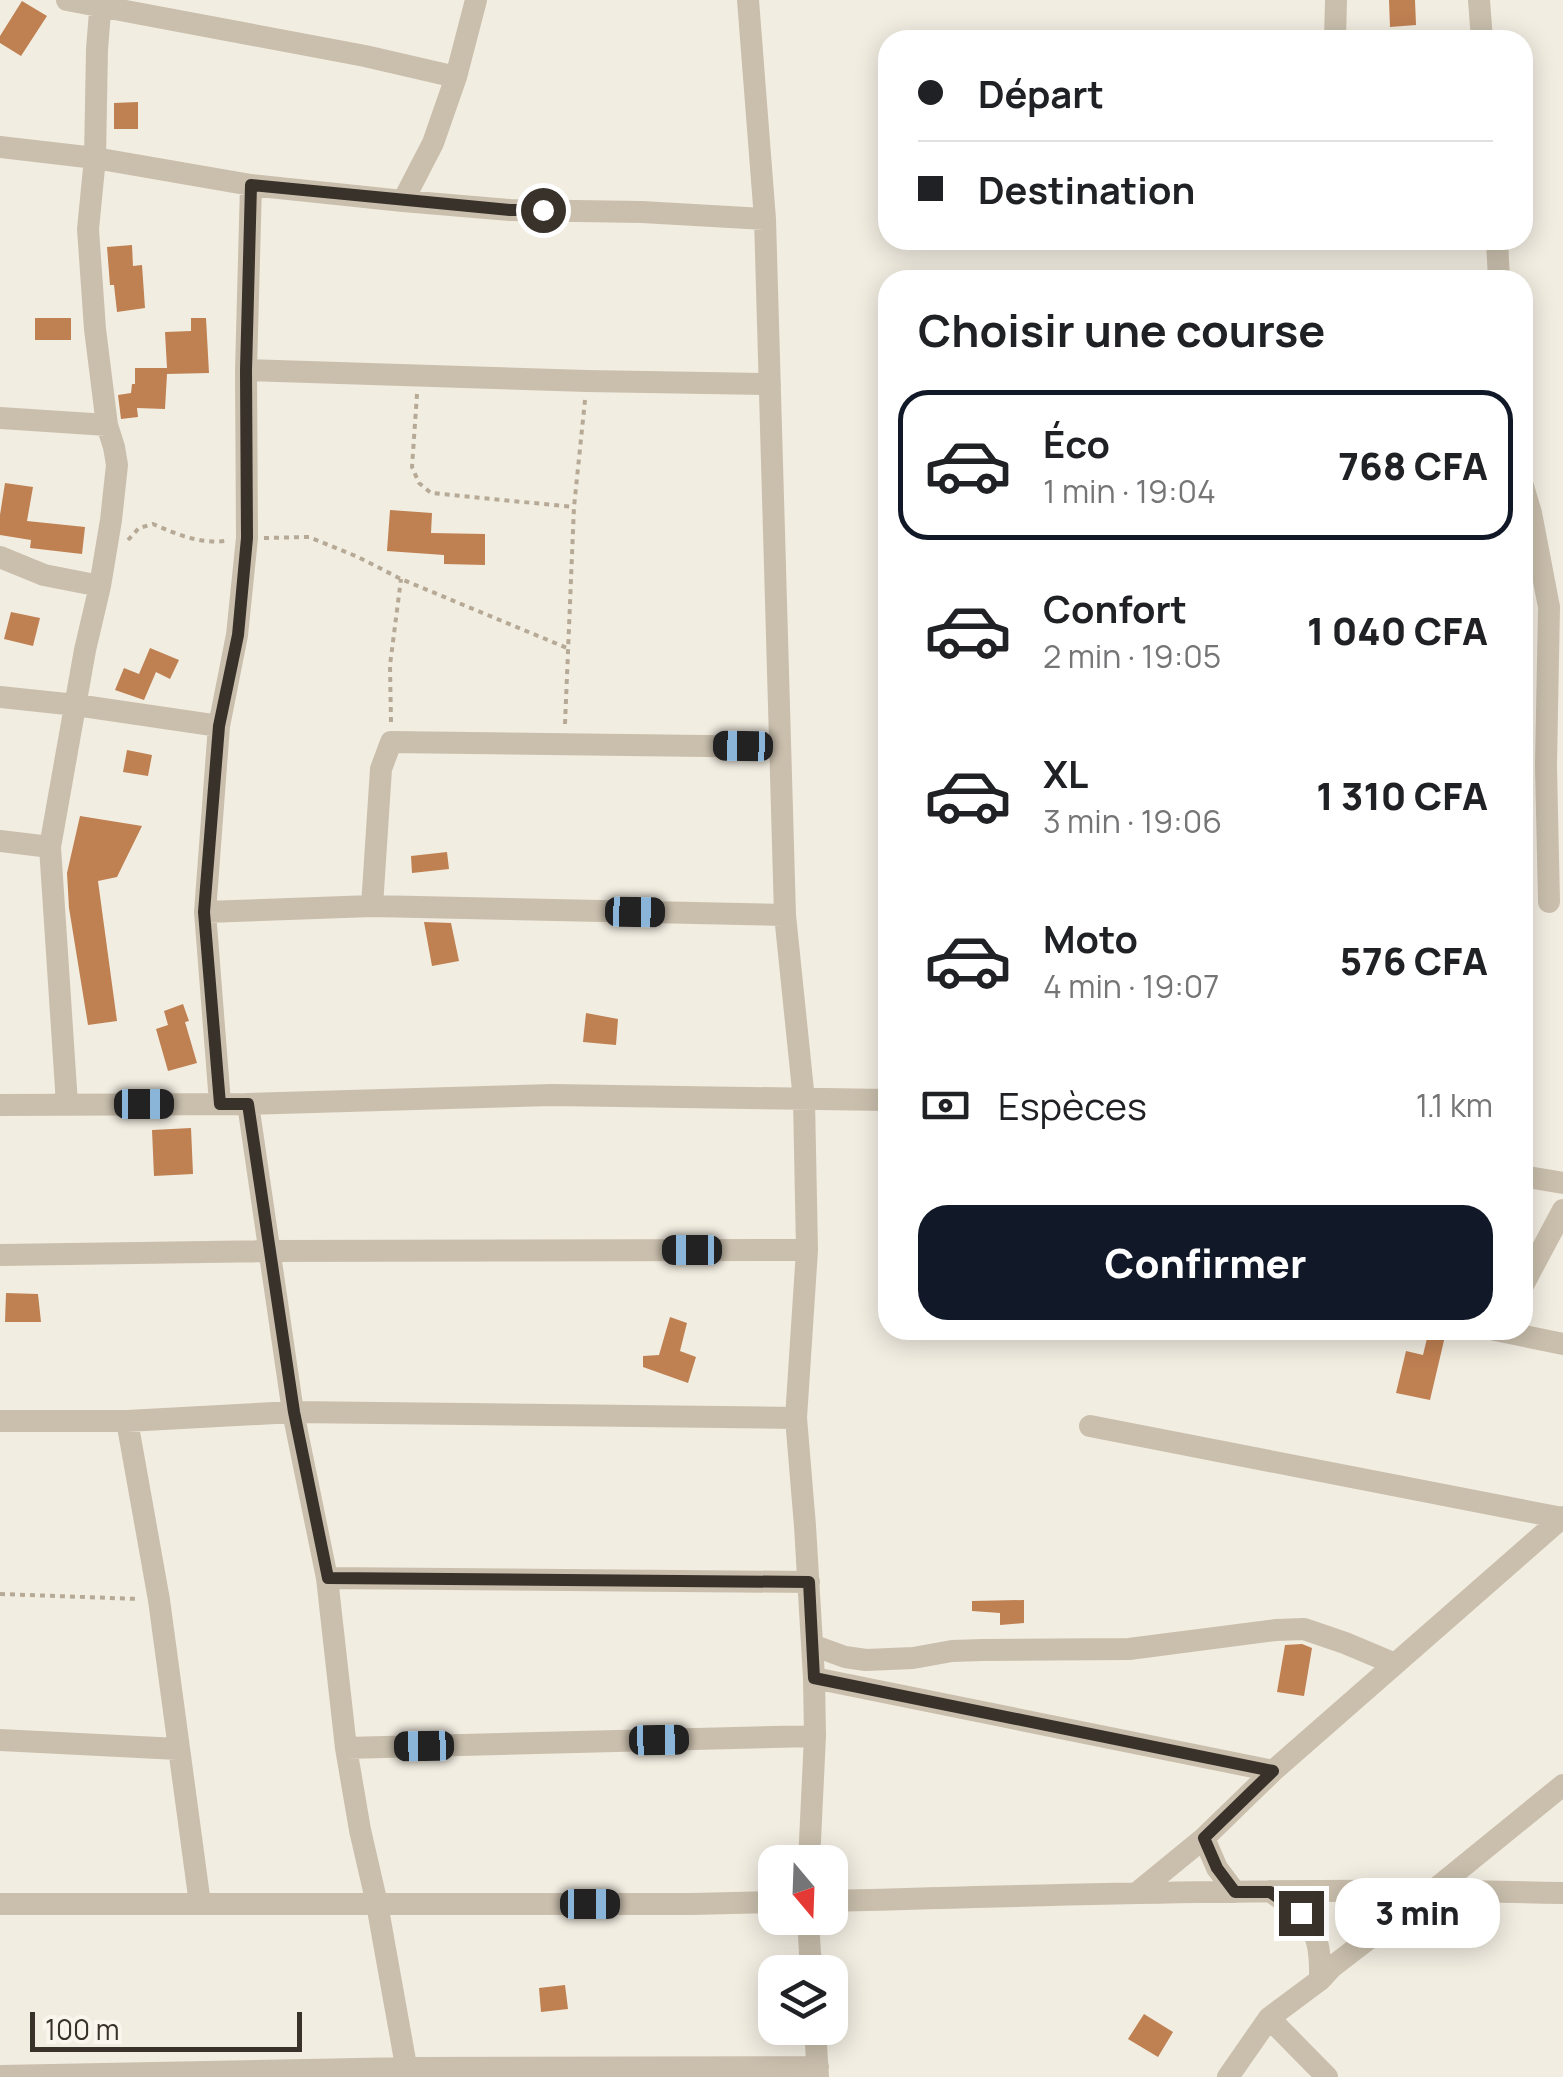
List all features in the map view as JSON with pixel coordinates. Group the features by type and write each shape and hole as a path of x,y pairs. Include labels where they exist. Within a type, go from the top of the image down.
{"street":[{"path":"67,0 100,3 366,56 456,78"},
{"path":"403,200 433,143 456,78 476,0"},
{"path":"748,0 765,219 785,915 804,1100 807,1250 796,1418 814,1678 810,1845"},
{"path":"1335,30 1336,0"},
{"path":"1479,0 1481,30"},
{"path":"67,1104 50,847 100,586 116,465 95,329 88,229 95,158 100,3"},
{"path":"0,147 95,158 251,185 403,200 510,210 765,219"},
{"path":"220,1104 204,912 219,726 238,635 247,538 251,185"},
{"path":"246,370 770,384"},
{"path":"0,418 107,426"},
{"path":"1533,518 1549,606 1546,766 1550,902"},
{"path":"0,557 44,575 100,586"},
{"path":"0,697 219,726"},
{"path":"372,906 381,769 391,742 778,747"},
{"path":"0,842 50,847"},
{"path":"204,912 372,906 785,915"},
{"path":"0,1105 248,1104 552,1094 878,1100"},
{"path":"248,1104 294,1412 328,1578 346,1748 407,2072"},
{"path":"1533,1178 1563,1184"},
{"path":"1533,1266 1563,1210"},
{"path":"0,1255 807,1250"},
{"path":"1533,1338 1563,1344"},
{"path":"0,1421 127,1421 294,1412 796,1418"},
{"path":"127,1421 159,1600 200,1904"},
{"path":"1090,1426 1562,1517"},
{"path":"1138,1892 1204,1838 1273,1771 1562,1517"},
{"path":"328,1578 809,1582"},
{"path":"812,1645 866,1660 983,1650 1130,1649 1304,1629 1395,1664"},
{"path":"814,1678 1273,1771"},
{"path":"346,1748 815,1736"},
{"path":"0,1740 178,1749"},
{"path":"1228,2077 1269,2018 1563,1785"},
{"path":"1204,1838 1217,1868 1235,1892"},
{"path":"848,1900 1138,1892 1563,1893"},
{"path":"1270,1892 1301,1913 1311,1926 1318,1940 1320,1980"},
{"path":"0,1904 758,1902"},
{"path":"1269,2018 1328,2077"},
{"path":"0,2076 818,2072 816,2045"}],"path":[{"path":"419,375 412,467 419,482 431,493 574,506"},
{"path":"564,744 574,506 587,381"},
{"path":"124,544 139,528 153,524 182,537 214,542 308,537 567,648"},
{"path":"391,742 390,665 401,580"},
{"path":"0,1594 159,1600"}],"building":[{"path":"1389,0 1415,0 1416,25 1390,27"},
{"path":"22,1 47,16 21,56 0,43 0,36"},
{"path":"138,102 138,129 114,129 114,103"},
{"path":"132,245 133,266 142,265 145,308 117,312 107,247"},
{"path":"35,318 71,318 71,340 35,340"},
{"path":"191,318 206,318 209,373 167,374 165,409 137,408 138,417 121,419 118,395 131,393 135,368 167,368 165,332 191,331"},
{"path":"5,483 33,487 27,521 85,527 82,554 30,548 31,540 0,535"},
{"path":"390,510 432,513 431,533 485,534 485,565 444,564 444,555 387,551"},
{"path":"11,612 40,618 33,646 4,639"},
{"path":"150,648 179,660 170,679 156,672 144,700 115,690 124,668 139,674"},
{"path":"127,750 152,755 148,776 123,772"},
{"path":"80,816 142,826 117,877 98,881 117,1021 88,1025 67,873"},
{"path":"447,852 449,869 412,873 411,856"},
{"path":"424,922 451,923 459,961 432,966"},
{"path":"183,1004 197,1063 168,1071 156,1029 168,1025 164,1011"},
{"path":"586,1013 618,1019 616,1045 583,1042"},
{"path":"191,1128 193,1174 154,1176 152,1130"},
{"path":"6,1293 38,1294 41,1322 5,1322"},
{"path":"670,1317 687,1323 680,1351 696,1357 688,1383 643,1367 643,1356 659,1355"},
{"path":"1427,1340 1444,1340 1430,1400 1396,1393 1406,1351 1423,1355"},
{"path":"1024,1600 1024,1623 1000,1625 1000,1613 972,1611 972,1601"},
{"path":"1285,1645 1312,1648 1304,1696 1277,1692"},
{"path":"565,1985 568,2009 541,2012 539,1988"},
{"path":"1144,2014 1173,2032 1158,2057 1128,2039"}],"route":[{"path":"543,210 251,185 247,538 238,635 219,726 204,912 220,1104 248,1104 294,1412 328,1578 809,1582 814,1678 1273,1771 1204,1838 1217,1868 1235,1892 1270,1892 1301,1913"}]}
